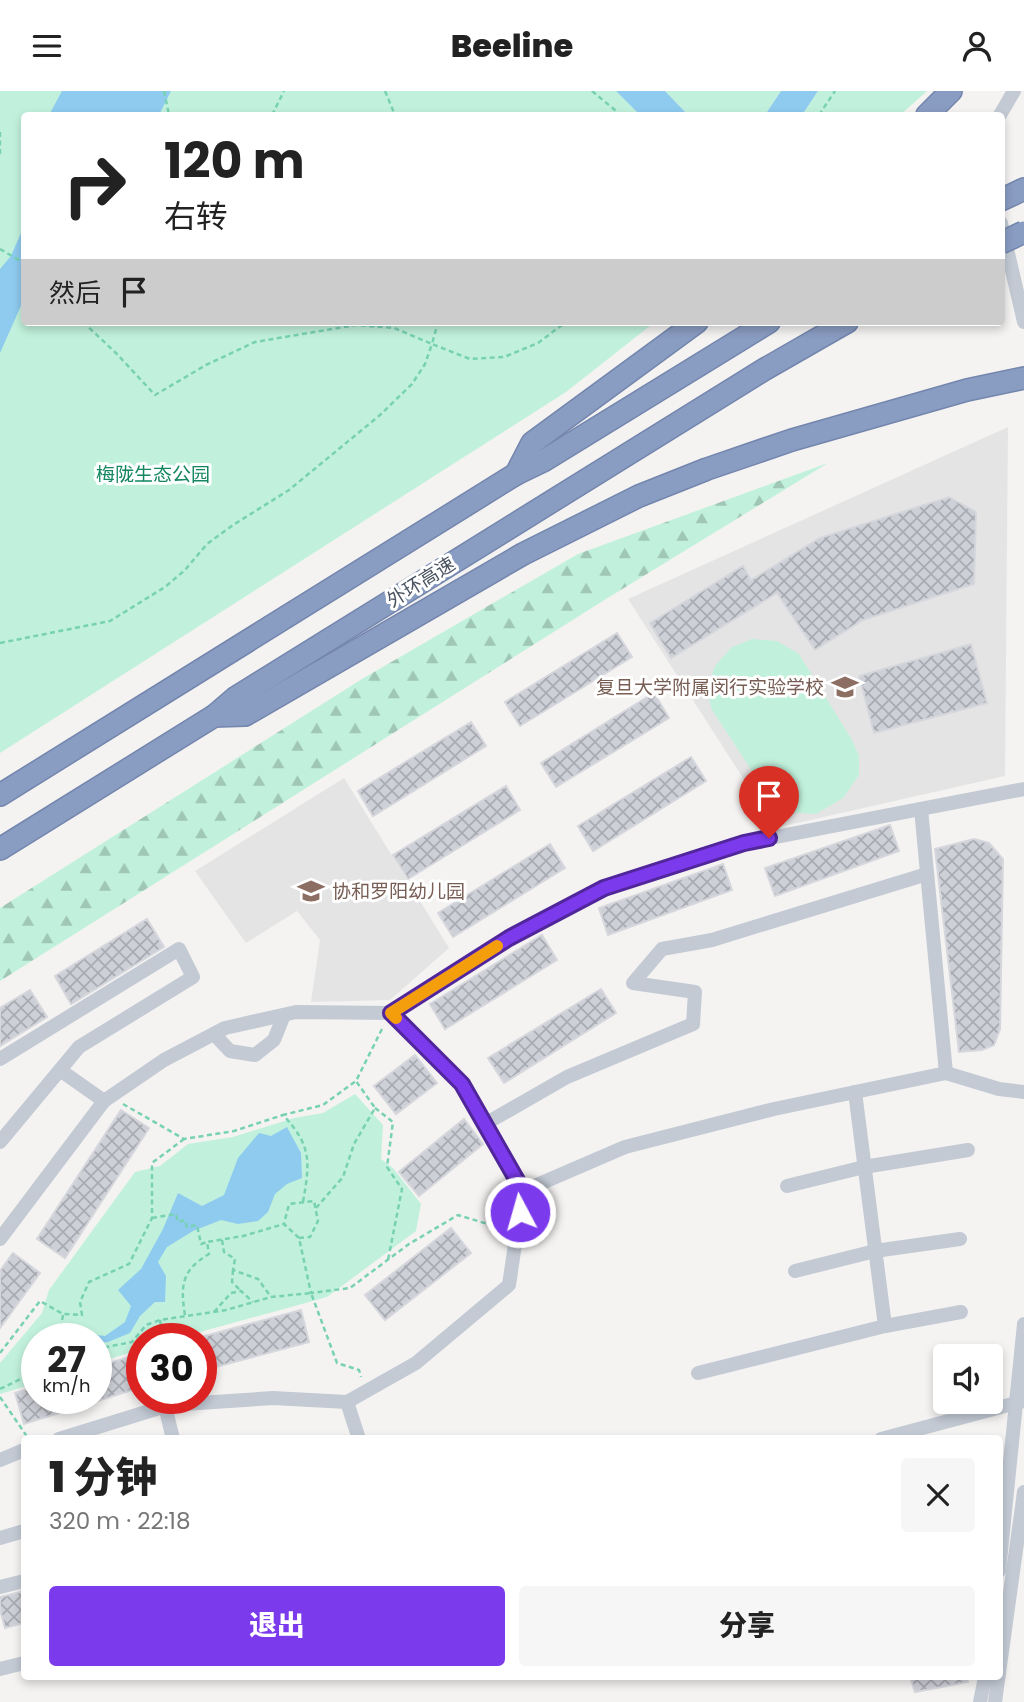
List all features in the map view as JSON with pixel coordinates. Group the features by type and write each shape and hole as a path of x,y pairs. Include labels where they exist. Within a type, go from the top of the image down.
{"highway":[{"path":"930,112 951,91"},
{"path":"1005,198 1024,189"},
{"path":"1005,241 1024,232"},
{"path":"516,474 532,443 691,326"},
{"path":"0,795 516,474 543,461 762,326"},
{"name":"外环高速","path":"0,849 214,716 235,698 765,369 840,326"},
{"path":"214,716 245,715 563,532 639,496 792,440 967,390 1024,378"},
{"path":"792,440 1024,393"}],"street":[{"path":"1002,112 1014,91"},
{"path":"1005,240 1024,323"},
{"path":"0,1239 107,1099 164,1061 225,1028 296,1012 391,1013 509,938 604,888 744,843 1024,789"},
{"path":"921,809 946,1073"},
{"path":"485,1124 567,1077 692,1024 695,992 633,983 662,949 712,940 927,874"},
{"path":"0,1059 178,949 193,977 79,1047 0,1142"},
{"path":"217,1402 273,1398 347,1402 416,1363 509,1285 523,1191 462,1084 391,1013"},
{"path":"214,1034 230,1051 255,1055 274,1040 285,1015"},
{"path":"60,1070 107,1099"},
{"path":"523,1191 625,1147 774,1109 946,1073 999,1089 1024,1092"},
{"path":"855,1092 885,1326"},
{"path":"787,1186 864,1167 968,1150"},
{"path":"794,1271 875,1251 960,1239"},
{"path":"698,1373 885,1326 961,1312"},
{"path":"1003,1542 1021,1402 1024,1324"},
{"path":"347,1402 358,1435"},
{"path":"896,1435 1021,1402"},
{"path":"73,1435 140,1414"},
{"path":"167,1414 172,1435"},
{"path":"0,1460 21,1451"},
{"path":"1003,1657 1020,1562 1024,1492"},
{"path":"0,1538 21,1532"},
{"path":"0,1587 21,1582"},
{"path":"0,1669 21,1664"},
{"path":"980,1702 984,1680"},
{"path":"995,1702 999,1680"}],"path":[{"path":"164,91 168,112"},
{"path":"274,112 284,91"},
{"path":"385,91 394,112"},
{"path":"592,91 617,112"},
{"path":"821,112 835,91"},
{"path":"0,132 0,157"},
{"path":"0,249 21,261"},
{"path":"87,326 155,395 206,365 255,342 350,326"},
{"path":"369,326 394,328 470,359 504,357 538,343 561,326"},
{"path":"0,643 110,621 165,587 185,570 207,544 289,489 380,415 412,384 425,364 437,326"},
{"path":"0,1353 40,1301 62,1314 82,1315 80,1301 89,1282 129,1264 152,1218 152,1163 184,1139 234,1131 323,1105 356,1081 391,1013"},
{"path":"356,1081 375,1108 393,1122 387,1167 402,1189 388,1260"},
{"path":"107,1099 184,1139"},
{"path":"315,1208 343,1177 354,1144 375,1108"},
{"path":"283,1115 299,1132 309,1159 303,1202"},
{"path":"284,1224 289,1204 314,1201 318,1221 310,1237 299,1238"},
{"path":"152,1218 176,1214 178,1222 185,1220 187,1227 197,1225 201,1244 284,1224"},
{"path":"112,1346 132,1342 146,1325 159,1320 214,1312 271,1297 350,1288 409,1244 458,1215 517,1232"},
{"path":"284,1224 299,1238 311,1293 337,1363 359,1370 366,1391"},
{"path":"222,1239 224,1252 235,1259 232,1282 253,1302"},
{"path":"186,1316 181,1293 193,1263 209,1254 207,1242"},
{"path":"233,1270 258,1279 271,1297"},
{"path":"214,1312 230,1293 241,1291"},
{"path":"61,1323 62,1314"},
{"path":"0,1389 21,1379"},
{"path":"0,1397 25,1435"}],"shaded area":[{"name":"复旦大学附属闵行实验学校","path":"1008,427 1005,776 775,828 628,599"},
{"name":"协和罗阳幼儿园","path":"344,778 449,948 390,1000 311,1002 320,940 297,911 246,943 195,871"}],"green space":[{"name":"梅陇生态公园","path":"0,91 616,91 637,112 21,112 21,326 650,326 566,392 0,753"},
{"path":"665,91 781,91 767,112 685,112"},
{"path":"818,91 927,91 903,112 804,112"},
{"path":"828,463 606,599 0,981 0,908 362,679 578,554"},
{"path":"752,639 777,641 799,654 859,756 859,775 843,798 816,814 787,812 768,795 712,710 707,690 715,666 732,647"},
{"path":"355,1094 383,1125 381,1159 393,1168 421,1204 416,1231 327,1297 217,1327 217,1323 126,1323 126,1354 112,1358 112,1323 34,1323 42,1313 49,1290 135,1172 160,1166 188,1144 233,1137 294,1118 323,1113"},
{"path":"21,1338 21,1388 0,1394 0,1363"}],"water":[{"path":"62,91 171,91 160,112 51,112"},
{"path":"616,91 665,91 685,112 637,112"},
{"path":"781,91 818,91 804,112 767,112"},
{"path":"21,233 21,306 0,353 0,269 11,256"},
{"path":"287,1127 301,1153 302,1178 287,1184 275,1194 268,1212 258,1221 238,1224 221,1220 193,1231 167,1247 158,1262 166,1276 165,1302 155,1302 136,1323 126,1323 126,1335 112,1340 112,1331 125,1322 131,1306 118,1290 141,1269 163,1229 178,1193 202,1206 224,1195 238,1158 259,1133 271,1136"}],"building":[{"path":"949,497 976,512 974,584 863,620 815,650 777,593 671,658 650,623 743,566 751,580 820,538"},
{"path":"617,633 632,657 520,726 505,702"},
{"path":"971,644 987,703 874,733 859,676"},
{"path":"654,693 669,718 556,787 541,763"},
{"path":"471,722 486,746 373,816 358,791"},
{"path":"691,757 706,781 593,851 578,826"},
{"path":"506,786 520,810 408,879 393,855"},
{"path":"890,825 899,851 775,896 765,868"},
{"path":"974,839 989,843 1003,859 1000,1029 994,1045 982,1050 959,1052 935,849"},
{"path":"550,844 565,868 453,937 438,913"},
{"path":"723,864 732,890 608,935 599,908"},
{"path":"147,919 164,947 71,1004 55,976"},
{"path":"542,935 557,960 445,1029 430,1004"},
{"path":"601,989 616,1013 504,1083 488,1058"},
{"path":"30,990 47,1017 0,1046 0,1008"},
{"path":"415,1055 437,1083 396,1114 374,1086"},
{"path":"121,1110 149,1128 65,1258 37,1239"},
{"path":"464,1119 483,1144 419,1196 399,1172"},
{"path":"451,1228 471,1253 385,1320 365,1295"},
{"path":"13,1253 40,1273 0,1328 0,1271"},
{"path":"301,1310 309,1342 217,1367 217,1333"},
{"path":"126,1358 126,1392 112,1396 112,1362"},
{"path":"21,1391 21,1414 15,1393"},
{"path":"21,1414 56,1414 24,1424"},
{"path":"21,1592 21,1624 5,1628 0,1597"},
{"path":"911,1680 968,1680 968,1682 915,1692"}],"slow traffic":[{"path":"396,1018 391,1013 497,946"}],"place":[{"name":"复旦大学附属闵行实验学校","path":"845,687"},
{"name":"协和罗阳幼儿园","path":"311,891"}],"route":[{"path":"520,1212 523,1191 462,1084 391,1013 509,938 604,888 744,843 769,838"}]}
